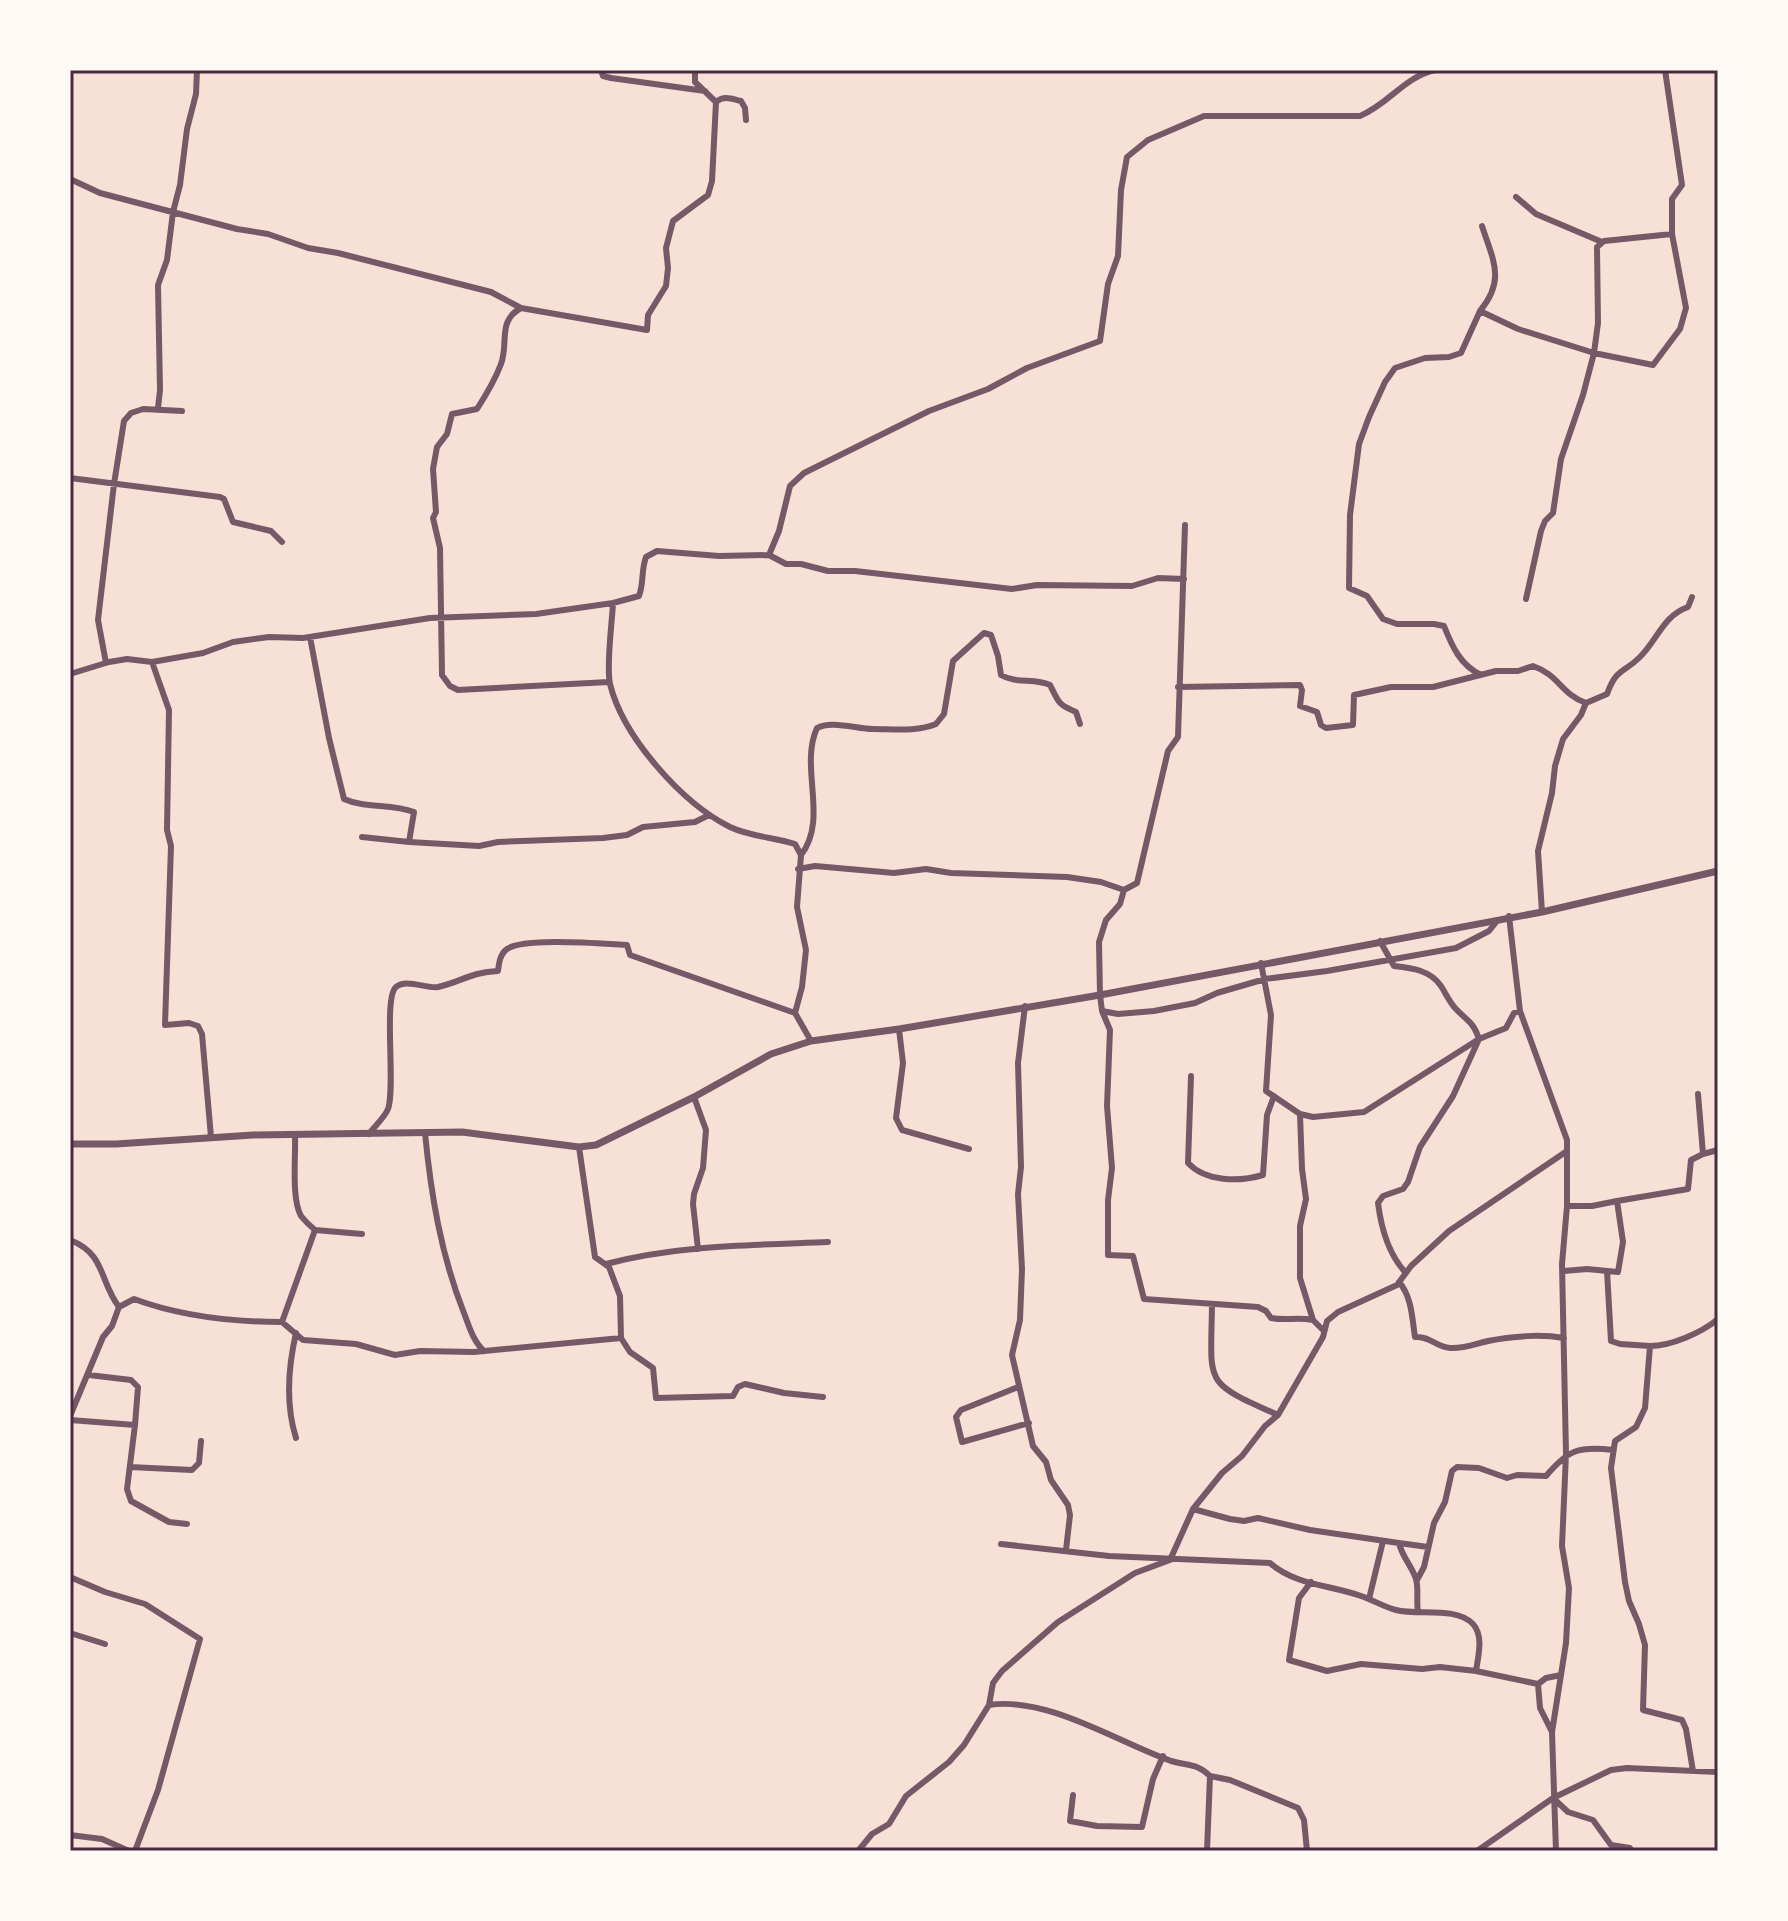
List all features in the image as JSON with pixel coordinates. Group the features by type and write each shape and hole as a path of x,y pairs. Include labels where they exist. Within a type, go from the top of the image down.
{"street":[{"path":"158,408 158,285 167,260 187,129 196,94 197,70"},
{"path":"601,70 603,76 611,78 705,91"},
{"path":"70,179 100,193 491,292 521,308 647,330 648,315 666,286 666,248 673,221 708,195 712,181 716,102 695,82 695,70"},
{"path":"769,555 779,531 790,486 804,473 929,411 988,389 1027,368 1100,341 1108,284 1118,256 1121,190 1127,157 1148,140 1204,116 1360,116 1370,112 1417,74 1435,70"},
{"path":"1480,311 1518,329 1594,353 1653,365 1680,329 1686,308 1672,234 1672,199 1682,185 1665,70"},
{"path":"716,102 721,98 741,101 746,120"},
{"path":"1516,197 1536,214 1602,242 1672,234"},
{"path":"1481,675 1451,649 1444,626 1397,624 1383,619 1367,596 1349,588 1350,515 1359,444 1369,417 1395,368 1425,358 1461,353 1495,285 1497,270 1482,226"},
{"path":"1526,599 1541,531 1553,513 1561,459 1594,353 1598,323 1597,247 1602,242"},
{"path":"521,308 511,313 506,323 501,363 484,398 477,409 452,414 447,434 437,447 433,469 436,512 433,518 440,548 442,675 450,686 458,690 609,682"},
{"path":"106,663 98,620 124,421 131,413 158,408 182,411"},
{"path":"70,478 220,497 224,499 233,522 271,531 282,542"},
{"path":"1185,525 1178,737 1165,761 1137,883 1124,890 1120,904 1106,920 1099,942 1100,995 1102,1011 1110,1030 1107,1106 1112,1168 1108,1200 1108,1255 1133,1256 1144,1299 1258,1307 1271,1318 1313,1320"},
{"path":"70,674 127,659 152,662 203,653 233,642 269,637 310,637 442,618 536,614 613,603 639,596 646,557 657,551 719,556 769,555 786,564 801,564 828,571 855,571 1012,589 1037,585 1132,586 1158,578 1184,579"},
{"path":"1542,912 1538,851 1563,739 1586,703 1607,694 1620,669 1639,658 1667,619 1688,607 1692,597"},
{"path":"613,603 609,682 627,727 662,772 709,815 760,837 779,838 795,844 801,855"},
{"path":"795,1013 802,987 806,950 797,907 798,869 801,855 809,846 814,794 811,762 817,728 826,724 911,729 936,724 944,714 953,661 984,633 991,635 1001,675 1050,685 1056,700 1076,712 1080,724"},
{"path":"310,637 344,799 414,812 409,842"},
{"path":"152,662 169,710 167,830 171,846 165,1025 189,1023 198,1026 202,1034 211,1137"},
{"path":"1178,687 1300,685 1300,706 1317,712 1321,725 1326,728 1353,725 1354,695 1391,687 1433,687 1496,671 1518,671 1533,666 1554,675 1569,695 1586,703"},
{"path":"362,837 479,846 498,842 627,835 643,827 695,822 709,815"},
{"path":"798,869 815,866 894,873 926,869 951,873 1067,877 1101,882 1124,890"},
{"path":"70,1144 295,1134 462,1132 579,1147 596,1145 694,1097 771,1054 811,1041 1100,995 1542,912 1718,871"},
{"path":"1509,916 1520,1011 1563,1126 1567,1151 1567,1206 1562,1264 1566,1454 1562,1546 1569,1588 1566,1643 1552,1732 1556,1851"},
{"path":"1102,1011 1118,1014 1154,1011 1195,1003 1265,979 1456,948 1489,931 1500,918"},
{"path":"1380,940 1394,966 1415,968 1431,976 1460,1013 1471,1020 1479,1039 1453,1096 1420,1147 1408,1182 1403,1189 1383,1196 1378,1203 1382,1227 1398,1264 1406,1273"},
{"path":"369,1134 388,1109 390,1000 393,988 400,984 435,987 471,974 498,971 500,958 506,949 516,945 580,942 627,945 630,955 795,1013 811,1041"},
{"path":"1261,963 1271,1015 1266,1091 1300,1114 1313,1117 1364,1112 1479,1039 1506,1028 1514,1013 1520,1011"},
{"path":"1025,1006 1018,1063 1021,1167 1018,1194 1022,1256 1020,1320 1012,1355 1033,1446 1046,1462 1051,1480 1068,1505 1070,1515 1066,1550"},
{"path":"899,1029 903,1063 896,1118 902,1130 969,1149"},
{"path":"1191,1076 1188,1163 1198,1173 1240,1181 1263,1175 1267,1115 1274,1096"},
{"path":"1698,1094 1703,1154"},
{"path":"694,1097 706,1130 703,1168 694,1194 698,1249"},
{"path":"1300,1114 1306,1199 1300,1226 1301,1287 1313,1320 1323,1330"},
{"path":"425,1133 430,1184 446,1261 473,1338 484,1351"},
{"path":"295,1134 295,1182 302,1218 315,1230 362,1234"},
{"path":"579,1147 595,1257 606,1264 620,1296 621,1338 630,1352 653,1368 656,1398 733,1396 738,1387 745,1384 784,1393 823,1397"},
{"path":"1567,1206 1592,1206 1688,1189 1691,1160 1718,1150"},
{"path":"858,1851 872,1834 889,1824 906,1796 949,1762 964,1745 989,1705 993,1683 1002,1671 1058,1622 1135,1573 1170,1560 1193,1509 1222,1473 1242,1456 1265,1426 1278,1415 1323,1337 1327,1321 1338,1312 1388,1290 1459,1223 1495,1197 1528,1180 1567,1151"},
{"path":"1564,1271 1587,1269 1618,1272 1623,1242 1617,1201"},
{"path":"282,1322 315,1230"},
{"path":"70,1240 93,1253 102,1268 110,1296 119,1307"},
{"path":"606,1264 698,1249 828,1242"},
{"path":"1607,1271 1611,1341 1657,1346 1692,1335 1718,1319"},
{"path":"1399,1282 1406,1290 1410,1303 1415,1337 1429,1338 1441,1346 1452,1349 1470,1347 1515,1337 1564,1338"},
{"path":"135,1425 70,1418 103,1337 112,1326 119,1307 134,1299 235,1322 282,1322 303,1340 356,1344 395,1355 420,1351 484,1351 621,1338"},
{"path":"1212,1304 1211,1372 1227,1392 1278,1415"},
{"path":"296,1333 290,1358 288,1389 290,1418 296,1438"},
{"path":"1650,1346 1645,1408 1636,1427 1615,1441 1611,1468 1625,1582 1645,1645 1643,1710 1682,1720 1693,1771"},
{"path":"89,1375 131,1380 138,1387 127,1489 131,1501 169,1522 187,1524"},
{"path":"1018,1387 961,1410 956,1417 962,1442 1029,1423"},
{"path":"130,1467 192,1470 199,1463 201,1441"},
{"path":"1418,1612 1415,1600 1417,1580 1424,1567 1434,1523 1445,1502 1452,1471 1457,1467 1479,1468 1507,1478 1517,1475 1534,1478 1546,1476 1566,1454 1588,1448 1613,1450"},
{"path":"1193,1509 1230,1519 1244,1521 1258,1518 1310,1530 1428,1547"},
{"path":"1369,1599 1383,1541"},
{"path":"1399,1543 1402,1557 1417,1580"},
{"path":"1001,1544 1170,1560 1270,1563 1281,1573 1397,1610 1467,1619 1476,1627 1480,1648 1476,1671"},
{"path":"70,1577 145,1604 200,1639 158,1790 135,1851"},
{"path":"1311,1582 1299,1598 1289,1660 1327,1671 1361,1664 1422,1669 1440,1667 1538,1684 1546,1678 1561,1675"},
{"path":"70,1633 105,1644"},
{"path":"1538,1684 1540,1708 1552,1732"},
{"path":"989,1705 1009,1702 1044,1711 1123,1738 1163,1756 1201,1767 1210,1776 1230,1780 1298,1808 1304,1820 1307,1851"},
{"path":"1073,1795 1070,1821 1097,1826 1142,1827 1153,1779 1163,1756"},
{"path":"1477,1851 1553,1798 1611,1770 1718,1772"},
{"path":"1207,1851 1210,1776"},
{"path":"1553,1798 1568,1812 1593,1820 1611,1845 1630,1848 1631,1851"},
{"path":"70,1835 102,1839 129,1851"}]}
